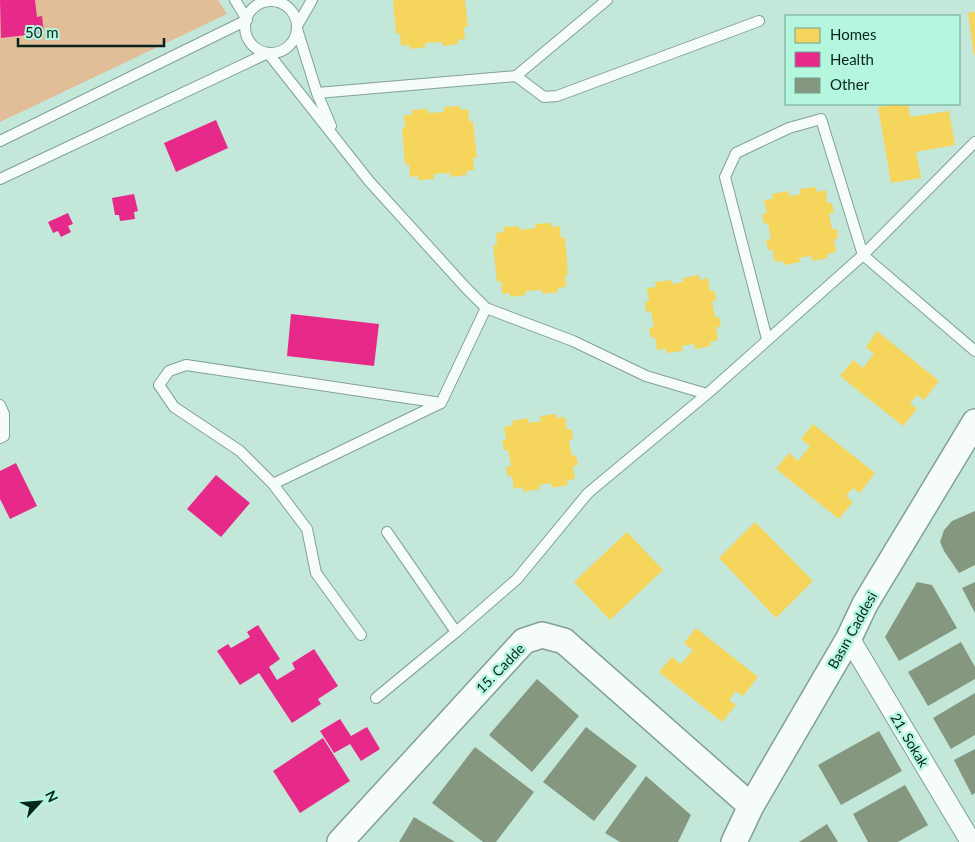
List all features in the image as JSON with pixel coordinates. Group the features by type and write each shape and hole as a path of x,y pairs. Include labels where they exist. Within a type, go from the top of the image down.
{"street":[{"name":"Basın Caddesi","path":"734,842 751,806 849,638 865,604 975,422"},
{"name":"15. Cadde","path":"340,842 524,641 542,635 564,641 751,806"},
{"name":"21. Sokak","path":"849,638 971,842"}],"lane":[{"path":"235,0 246,20 248,37 252,44 268,52 370,181 486,308 573,341 646,376 707,394"},
{"path":"0,180 268,52 285,49 292,43 297,27 312,0"},
{"path":"317,93 516,76 607,0"},
{"path":"0,141 246,20 256,6 270,1 279,1 292,11 317,93 336,139"},
{"path":"516,76 544,97 557,96 759,21"},
{"path":"767,339 725,177 736,153 789,128 821,119 863,255 975,351"},
{"path":"376,698 517,580 588,493 707,394 863,255 975,142"},
{"path":"273,484 441,403 486,308"},
{"path":"361,635 316,572 306,529 273,484 240,451 174,407 159,384 169,371 186,365 441,403"},
{"path":"0,405 4,414 4,436 0,438"},
{"path":"387,532 456,632"}],"shaded area":[{"path":"0,0 218,0 227,14 0,122"}],"building: Homes":[{"path":"393,0 465,0 468,27 464,27 465,39 458,40 458,44 442,46 442,42 425,43 426,47 410,49 409,45 401,46 400,33 396,34"},
{"path":"975,12 975,55 974,55 968,13"},
{"path":"908,105 910,117 949,111 955,145 916,152 921,178 891,183 878,107"},
{"path":"460,106 460,110 468,109 469,122 473,121 477,158 473,158 474,170 466,171 467,175 451,177 450,173 434,174 434,179 418,180 418,176 410,177 409,164 405,165 402,128 405,128 404,115 412,115 412,110 428,109 428,113 444,112 444,107"},
{"path":"816,187 817,192 826,190 827,203 832,203 834,213 829,213 832,229 837,229 838,239 834,239 836,252 827,254 828,258 812,261 811,256 799,258 800,262 784,265 783,261 775,262 772,249 768,250 766,240 771,239 768,223 764,224 762,214 767,213 764,200 773,199 772,194 788,191 789,196 801,194 800,189"},
{"path":"551,223 552,227 560,226 561,238 565,238 568,275 565,275 566,287 558,288 558,292 543,294 542,290 525,291 526,295 510,297 510,293 502,294 501,281 497,282 493,245 497,245 496,233 504,232 503,227 519,226 519,230 536,228 535,224"},
{"path":"699,275 700,280 708,278 710,291 715,291 716,301 712,301 715,317 719,317 721,327 716,327 718,340 710,342 711,346 695,349 694,344 682,346 682,351 666,353 666,349 657,350 655,337 651,338 649,328 654,327 651,311 646,312 645,302 649,301 647,288 656,287 655,282 671,280 672,284 683,282 683,278"},
{"path":"877,331 939,381 924,400 917,395 910,403 917,409 903,426 840,376 853,360 863,368 874,354 866,347"},
{"path":"556,414 557,418 565,417 567,430 572,429 573,439 569,440 572,456 576,455 578,465 573,466 575,479 567,480 568,485 552,488 551,483 539,485 540,489 523,492 523,487 514,489 512,476 508,477 506,467 511,466 508,450 504,450 502,440 506,440 504,427 513,425 512,421 528,418 529,423 541,421 540,416"},
{"path":"813,424 875,473 860,493 853,488 846,496 853,502 839,519 776,469 789,453 798,461 810,446 801,439"},
{"path":"755,522 813,581 776,618 719,558"},
{"path":"627,532 663,570 610,620 574,582"},
{"path":"696,628 758,677 743,696 736,691 729,700 736,705 722,722 659,672 672,657 681,664 693,650 684,643"}],"building: Health":[{"path":"0,0 35,0 37,17 42,16 44,33 1,38"},
{"path":"216,120 228,148 176,172 164,143"},
{"path":"134,194 138,211 134,212 135,219 120,221 119,215 115,215 112,198"},
{"path":"68,213 73,224 68,226 71,232 61,237 58,231 53,233 48,222"},
{"path":"291,314 379,324 374,366 287,356"},
{"path":"16,463 37,506 10,519 0,499 0,471"},
{"path":"216,475 250,503 221,537 187,509"},
{"path":"258,625 280,659 269,667 277,680 295,669 292,663 314,649 338,686 318,699 321,704 292,723 259,673 240,685 217,651 228,644 231,648 250,637 247,632"},
{"path":"340,719 351,736 367,727 380,749 361,761 350,744 334,753 320,731"},
{"path":"323,738 350,781 300,813 273,771"}],"building: Other":[{"path":"975,511 975,565 959,573 940,542 944,530 952,521"},
{"path":"917,582 932,585 957,628 899,661 885,637"},
{"path":"975,582 975,613 962,588"},
{"path":"961,642 975,667 975,679 928,706 908,672"},
{"path":"537,679 579,716 532,772 489,735"},
{"path":"975,693 975,735 951,749 933,718"},
{"path":"586,727 637,766 594,821 543,782"},
{"path":"879,731 902,771 841,805 818,765"},
{"path":"475,747 534,792 496,842 483,842 432,803"},
{"path":"975,749 975,793 972,795 954,760"},
{"path":"646,776 691,815 678,842 620,842 605,833"},
{"path":"905,785 928,825 898,842 868,842 853,814"},
{"path":"414,817 455,842 399,842"},
{"path":"827,824 838,842 799,842"}]}
